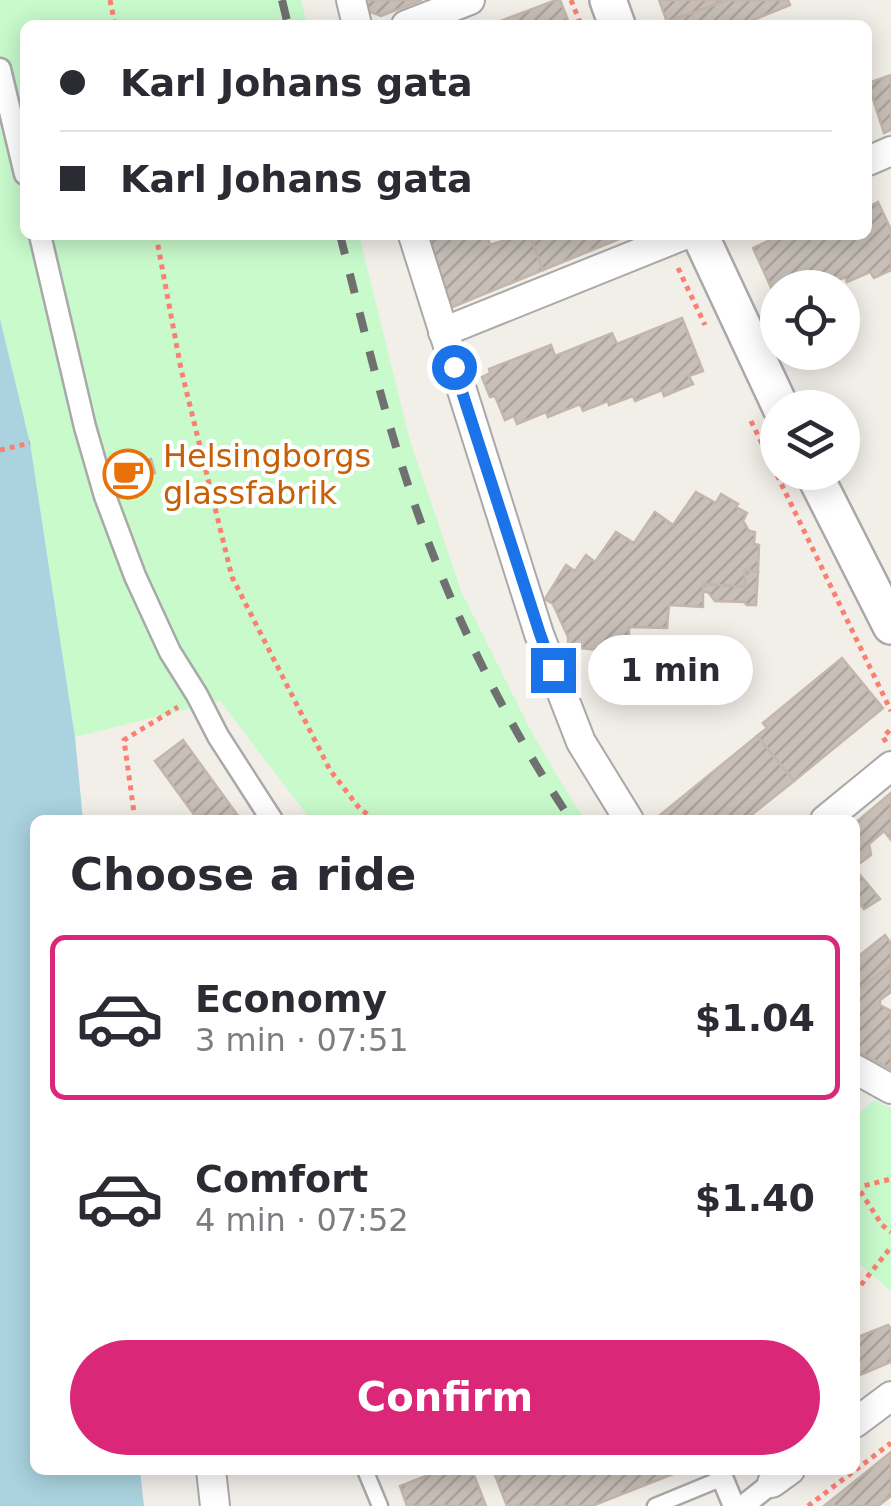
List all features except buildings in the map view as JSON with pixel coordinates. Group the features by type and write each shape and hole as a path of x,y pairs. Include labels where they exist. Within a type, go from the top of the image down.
{"street":[{"path":"419,20 470,0"},
{"path":"0,69 20,153"},
{"path":"41,240 85,427 134,576 170,652 269,815"},
{"path":"414,240 546,652 581,742 625,815"},
{"path":"442,332 672,240"},
{"path":"702,240 760,414"},
{"path":"822,490 891,626"},
{"path":"831,815 891,766"},
{"path":"860,1077 891,1089"},
{"path":"860,1418 891,1396"},
{"path":"212,1475 215,1506"},
{"path":"721,1475 734,1506"},
{"path":"743,1506 781,1476"}],"lane":[{"path":"367,1475 380,1506"},
{"path":"655,1506 719,1475"}],"path":[{"path":"157,240 181,369 232,577 330,770 369,815"},
{"path":"675,240 706,328"},
{"path":"0,450 30,443"},
{"path":"792,490 891,711"},
{"path":"133,815 124,740 197,695"},
{"path":"860,1185 891,1179"},
{"path":"860,1192 891,1232"},
{"path":"861,1285 891,1248"},
{"path":"860,1467 891,1443"},
{"path":"808,1506 849,1475"}],"green space":[{"path":"0,0 301,0 306,20 20,20 20,240 360,240 410,441 462,593 532,733 582,815 307,815 220,701 75,737 30,443 0,319"},
{"path":"874,1100 891,1108 891,1291 860,1264 860,1113"}],"water":[{"path":"0,319 30,443 75,737 83,815 30,815 30,1475 141,1475 144,1506 0,1506"}],"railway":[{"path":"282,0 287,20"},
{"path":"341,240 388,419 438,566 507,715 568,815"}],"place":[{"name":"Helsingborgs glassfabrik","path":"128,474"}],"route":[{"path":"454,367 553,670"}]}
